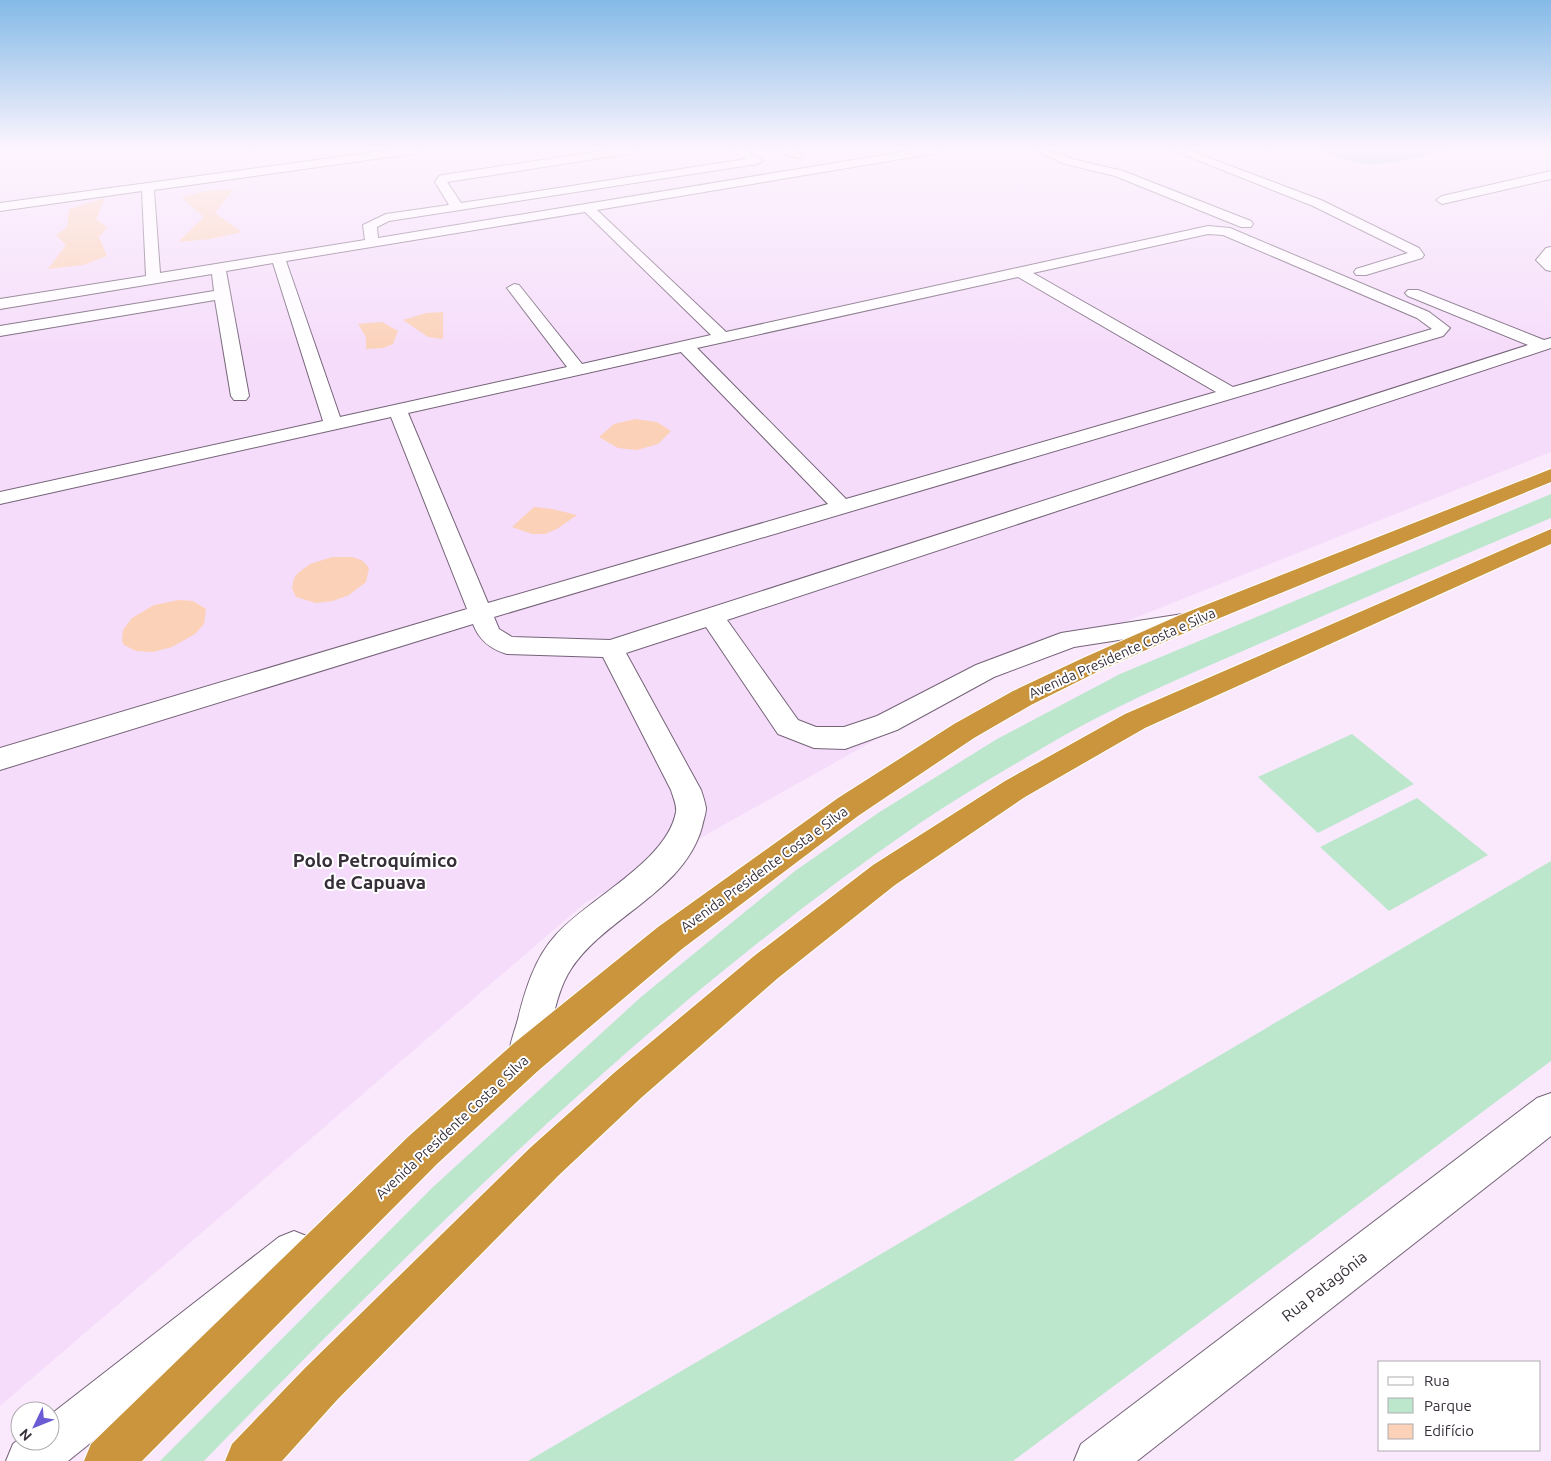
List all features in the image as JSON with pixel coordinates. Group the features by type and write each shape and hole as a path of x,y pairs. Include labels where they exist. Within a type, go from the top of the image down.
{"highway":[{"name":"Avenida Presidente Costa e Silva","path":"108,1461 423,1150 526,1057 670,938 848,807 897,774 1022,698 1092,664 1189,621 1551,475"},
{"path":"249,1461 321,1384 545,1161 628,1085 766,967 884,875 1015,789 1135,721 1551,536"}],"street":[{"path":"150,218 153,279"},
{"path":"372,243 370,225 378,220 389,218"},
{"path":"0,304 525,218"},
{"path":"599,218 723,338"},
{"path":"1230,218 1260,230"},
{"path":"1348,218 1414,251 1416,256 1357,270 1380,279"},
{"path":"0,498 1208,230 1220,230 1428,318 1442,328 1437,334 481,613 0,759"},
{"path":"278,258 333,424"},
{"path":"218,268 240,396"},
{"path":"1020,272 1230,393"},
{"path":"1398,287 1548,345"},
{"path":"514,288 578,370"},
{"path":"0,331 222,294"},
{"path":"397,410 489,634 507,645 611,650 1548,345"},
{"path":"685,346 842,507"},
{"path":"712,617 788,727 814,737 845,738 886,724 985,671 1070,640 1189,621"},
{"path":"526,1057 549,977 566,948 590,924 656,869 675,849 685,832 691,811 686,790 611,650"},
{"name":"Rua Patagônia","path":"1098,1461 1551,1112"},
{"path":"30,1461 423,1150"}],"shaded area":[{"path":"0,218 1551,218 1551,452 987,677 585,903 0,1406"}],"green space":[{"path":"1551,494 1551,518 1141,696 1063,736 920,823 823,893 728,967 636,1044 459,1206 204,1461 160,1461 433,1187 641,997 795,871 878,813 997,739 1120,674"},
{"path":"1352,734 1414,784 1318,833 1258,777"},
{"path":"1417,798 1488,855 1389,911 1320,847"},
{"path":"1551,861 1551,1061 1013,1461 528,1461"}],"building":[{"path":"68,218 96,218 107,228 99,237 107,256 83,265 48,269 66,245 56,235 67,227"},
{"path":"203,218 222,218 242,232 210,239 178,242"},
{"path":"443,312 443,339 428,337 403,320 426,313"},
{"path":"382,322 398,331 393,344 383,348 366,349 366,337 358,324"},
{"path":"635,419 657,422 671,431 658,444 637,450 618,448 599,437 614,424"},
{"path":"534,507 577,515 557,529 545,534 532,534 512,527"},
{"path":"332,557 353,557 363,561 369,568 366,582 349,595 333,601 316,603 296,597 292,588 294,578 298,573 310,564"},
{"path":"179,600 193,601 206,609 204,624 195,634 172,647 153,652 136,651 124,645 122,641 123,630 132,618 154,605"}],"district":[{"name":"Polo Petroquímico de Capuava","path":"375,871"}]}
